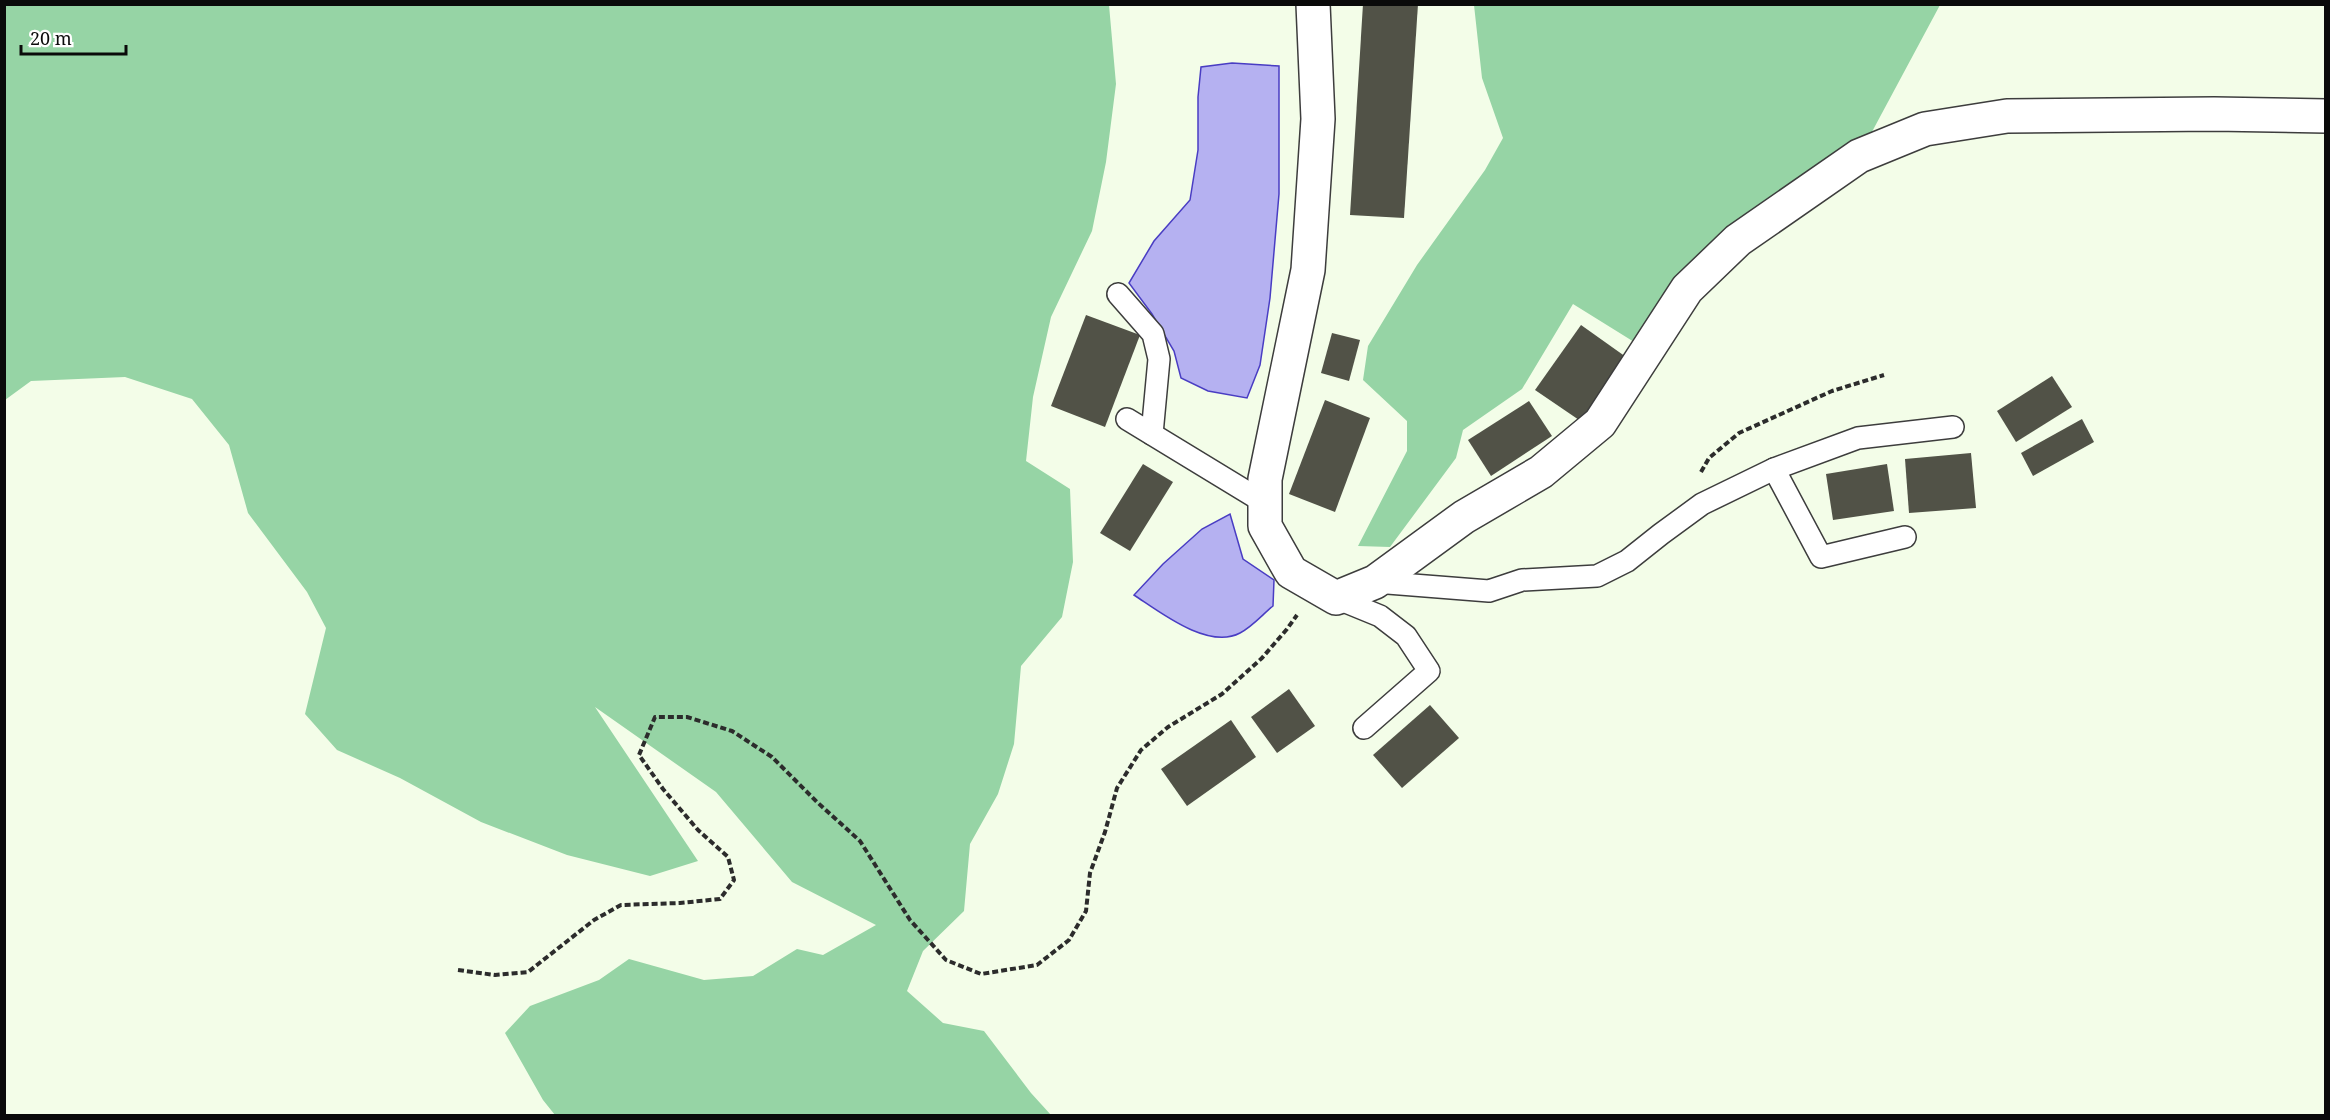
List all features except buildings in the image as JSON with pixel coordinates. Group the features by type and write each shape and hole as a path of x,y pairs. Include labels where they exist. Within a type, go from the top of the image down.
{"street":[{"path":"1313,4 1318,119 1308,270 1265,479 1265,526 1291,572 1326,592 1376,582 1464,517 1541,472 1600,423 1687,289 1738,240 1859,156 1925,129 2007,116 2214,114 2325,116"}],"lane":[{"path":"1118,294 1153,334 1157,350 1159,359 1152,434"},
{"path":"1127,419 1265,503"},
{"path":"1376,582 1489,591 1522,579 1597,576 1627,561 1702,504 1774,469 1858,438 1953,427"},
{"path":"1774,469 1821,557 1905,537"},
{"path":"1326,592 1380,616 1406,636 1429,671 1364,728"}],"path":[{"path":"1696,478 1709,458 1739,433 1832,391 1884,375"},
{"path":"458,970 495,975 528,972 594,920 621,905 720,899 734,880 728,857 698,830 663,789 639,754 655,717 687,717 732,731 772,757 860,841 910,920 946,960 981,974 1037,965 1069,940 1086,911 1090,873 1106,832 1117,788 1141,750 1168,727 1222,694 1262,658 1326,592"}],"green space":[{"path":"5,4 1109,5 1116,84 1106,162 1092,231 1051,317 1033,397 1026,461 1070,489 1073,562 1062,617 1021,666 1014,744 998,794 970,844 964,911 923,951 907,991 943,1023 984,1031 1031,1093 1051,1115 555,1115 543,1100 505,1033 530,1006 599,980 629,959 704,980 753,976 797,949 823,955 876,925 792,882 716,792 595,707 698,861 650,876 567,855 481,822 400,778 337,750 305,714 326,628 307,592 248,513 229,445 192,399 125,377 31,381 5,400"},
{"path":"1474,5 1940,5 1859,156 1738,240 1647,350 1573,304 1522,389 1463,430 1456,458 1390,547 1358,546 1407,451 1407,421 1363,380 1368,346 1417,265 1485,170 1503,138 1482,78"}],"shaded area":[{"path":"1232,63 1279,66 1279,194 1270,298 1260,365 1247,398 1208,391 1181,378 1174,351 1152,314 1129,283 1154,241 1190,200 1198,150 1198,97 1201,67"},
{"path":"1230,514 1243,559 1274,580 1273,606 1253,624 1240,633 1227,637 1214,637 1185,627 1134,595 1163,564 1202,529"}]}
